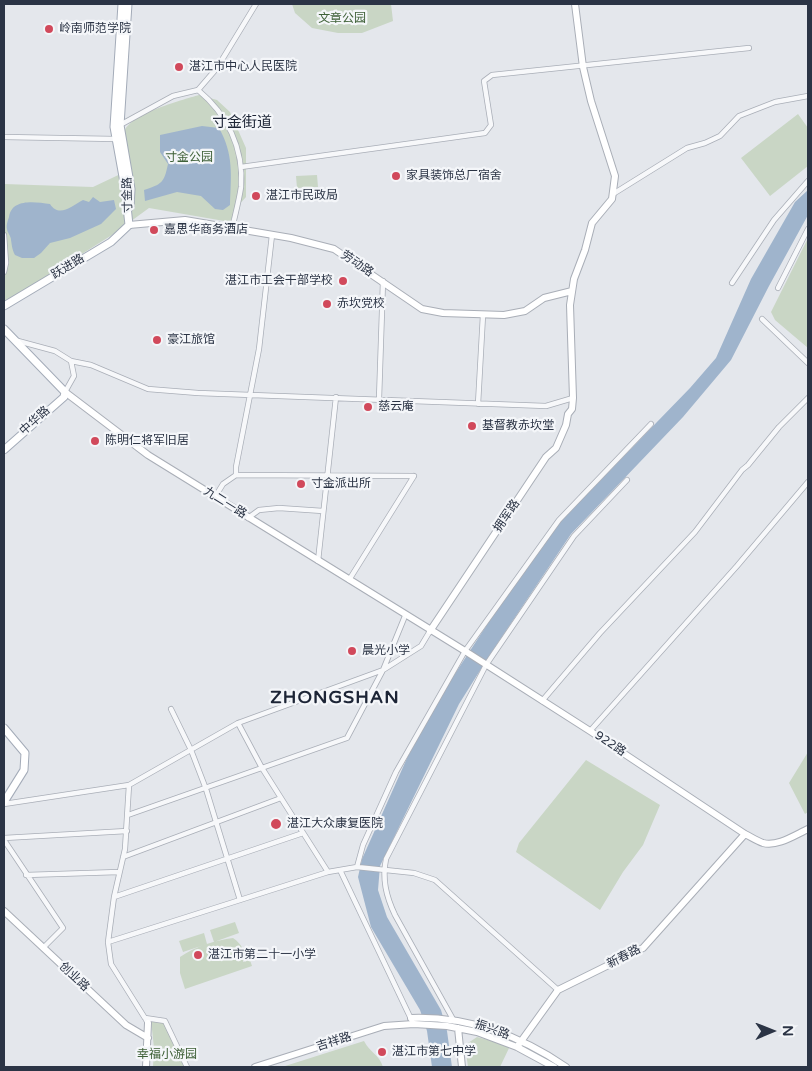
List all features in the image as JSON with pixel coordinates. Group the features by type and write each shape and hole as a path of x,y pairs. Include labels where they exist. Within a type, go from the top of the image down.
{"main road":[{"name":"寸金路","path":"122,4 114,127 125,188 129,225"},
{"name":"寸金路","path":"128,4 120,125 131,189 129,225"},
{"name":"跃进路","path":"4,306 111,242 129,225"},
{"name":"九二一路","path":"4,329 65,392"},
{"name":"中华路","path":"4,450 64,397 65,392"},
{"path":"4,728 25,753 24,770 4,803"}],"street":[{"path":"120,125 173,96 198,90 217,68 256,4"},
{"path":"15,341 54,351 71,361 91,365 148,389 251,395 546,406 574,398 570,305 574,279 585,250 592,223 612,199 615,176 591,101 583,66 575,4"},
{"path":"241,167 485,133 491,124 484,81 492,75 750,48"},
{"path":"198,90 218,110 231,129 241,167 240,189 232,229"},
{"path":"613,194 687,148 720,136 739,116 775,102 808,96"},
{"path":"4,137 116,139"},
{"path":"732,283 774,220 808,181"},
{"name":"劳动路","path":"129,225 185,220 291,238 334,249 384,281 422,309 443,313 504,315 525,311 544,298 572,291"},
{"path":"778,288 808,229"},
{"path":"4,235 6,263 4,272"},
{"path":"236,475 260,349 272,235"},
{"path":"380,399 384,281"},
{"path":"478,404 483,314"},
{"path":"762,319 808,363"},
{"path":"65,392 74,376 71,361"},
{"name":"九二一路","path":"65,392 148,455 465,651"},
{"path":"318,561 336,397"},
{"name":"拥军路","path":"430,631 546,457 556,448 568,414 572,409 574,398"},
{"path":"542,701 600,633 695,532 742,470 778,427 808,398"},
{"path":"357,868 363,845 396,772 465,651 559,520 651,424"},
{"path":"215,497 223,484 236,475 414,476 349,580"},
{"path":"340,870 413,1021 449,1022 388,900 384,870 386,859 486,665 574,536 627,480"},
{"path":"590,731 737,566 808,482"},
{"path":"248,518 259,510 279,508 323,511"},
{"path":"128,815 347,738 383,670 406,616"},
{"path":"4,803 129,785 238,723 383,670 421,646 430,631"},
{"name":"922路","path":"465,651 754,839 770,844 808,829"},
{"path":"171,708 191,750 206,789 240,900"},
{"path":"238,723 262,768 328,872"},
{"path":"129,785 123,857 114,897 108,942 111,964 146,1021 148,1038 144,1067"},
{"path":"123,857 281,798"},
{"path":"43,948 63,928 26,875 4,839 126,832"},
{"path":"114,897 303,833"},
{"name":"新春路","path":"518,1044 558,990 643,948 745,834"},
{"path":"108,942 328,872 357,868 414,873 435,880 558,990"},
{"path":"26,875 119,872"},
{"name":"创业路","path":"4,911 126,1025 148,1038"},
{"path":"146,1021 165,1021 187,1067"},
{"name":"吉祥路","path":"255,1067 384,1026 413,1021"},
{"name":"振兴路","path":"449,1022 458,1028 518,1044 566,1067"},
{"name":"振兴路","path":"449,1022 477,1024 498,1031 554,1067"},
{"path":"458,1028 462,1067"}],"green space":[{"name":"文章公园","path":"292,4 391,4 393,21 362,33 338,33 312,28 295,13"},
{"name":"寸金公园","path":"199,95 217,100 230,112 246,148 246,197 237,207 230,222 149,208 112,235 4,303 4,184 93,187 131,169 124,138 127,127 156,109"},
{"path":"798,114 808,128 808,166 770,196 741,158"},
{"path":"317,175 318,187 297,188 296,176"},
{"path":"808,238 808,348 775,320 771,312"},
{"path":"808,752 808,812 805,814 789,783"},
{"path":"586,760 660,805 643,845 623,872 600,910 516,852 519,843"},
{"path":"235,922 239,933 214,942 210,930"},
{"path":"204,933 207,944 183,952 179,941"},
{"path":"233,938 242,949 244,955 243,962 250,960 252,966 185,989 180,973 180,957 205,944"},
{"name":"幸福小游园","path":"151,1020 165,1021 186,1067 153,1067 154,1048"},
{"path":"477,1037 510,1046 500,1067 468,1067 465,1045"},
{"path":"364,1041 383,1067 282,1067"}],"water":[{"path":"202,126 219,128 224,138 230,165 230,205 223,210 215,209 201,196 177,192 145,201 144,190 161,182 168,164 160,152 160,135"},
{"path":"808,190 808,215 731,360 683,417 571,534 459,704 380,866 378,890 387,917 441,1010 447,1031 452,1067 432,1067 427,1031 420,1010 371,927 358,877 362,859 408,756 445,689 494,614 557,525 690,388 716,358 751,279 795,202"},
{"path":"93,197 100,202 114,200 116,209 101,224 70,238 50,243 34,258 22,258 15,255 7,223 11,211 19,204 50,204 57,210 66,210 83,200 89,202"}],"place":[{"name":"岭南师范学院","path":"49,29"},
{"name":"湛江市中心人民医院","path":"179,67"},
{"name":"家具装饰总厂宿舍","path":"396,176"},
{"name":"湛江市民政局","path":"256,196"},
{"name":"嘉思华商务酒店","path":"154,230"},
{"name":"湛江市工会干部学校","path":"343,281"},
{"name":"赤坎党校","path":"327,304"},
{"name":"豪江旅馆","path":"157,340"},
{"name":"慈云庵","path":"368,407"},
{"name":"基督教赤坎堂","path":"472,426"},
{"name":"陈明仁将军旧居","path":"95,441"},
{"name":"寸金派出所","path":"301,484"},
{"name":"晨光小学","path":"352,651"},
{"name":"湛江大众康复医院","path":"276,824"},
{"name":"湛江市第二十一小学","path":"198,955"},
{"name":"湛江市第七中学","path":"382,1052"}],"district":[{"name":"寸金街道","path":"242,123"},
{"name":"ZHONGSHAN","path":"335,698"}]}
